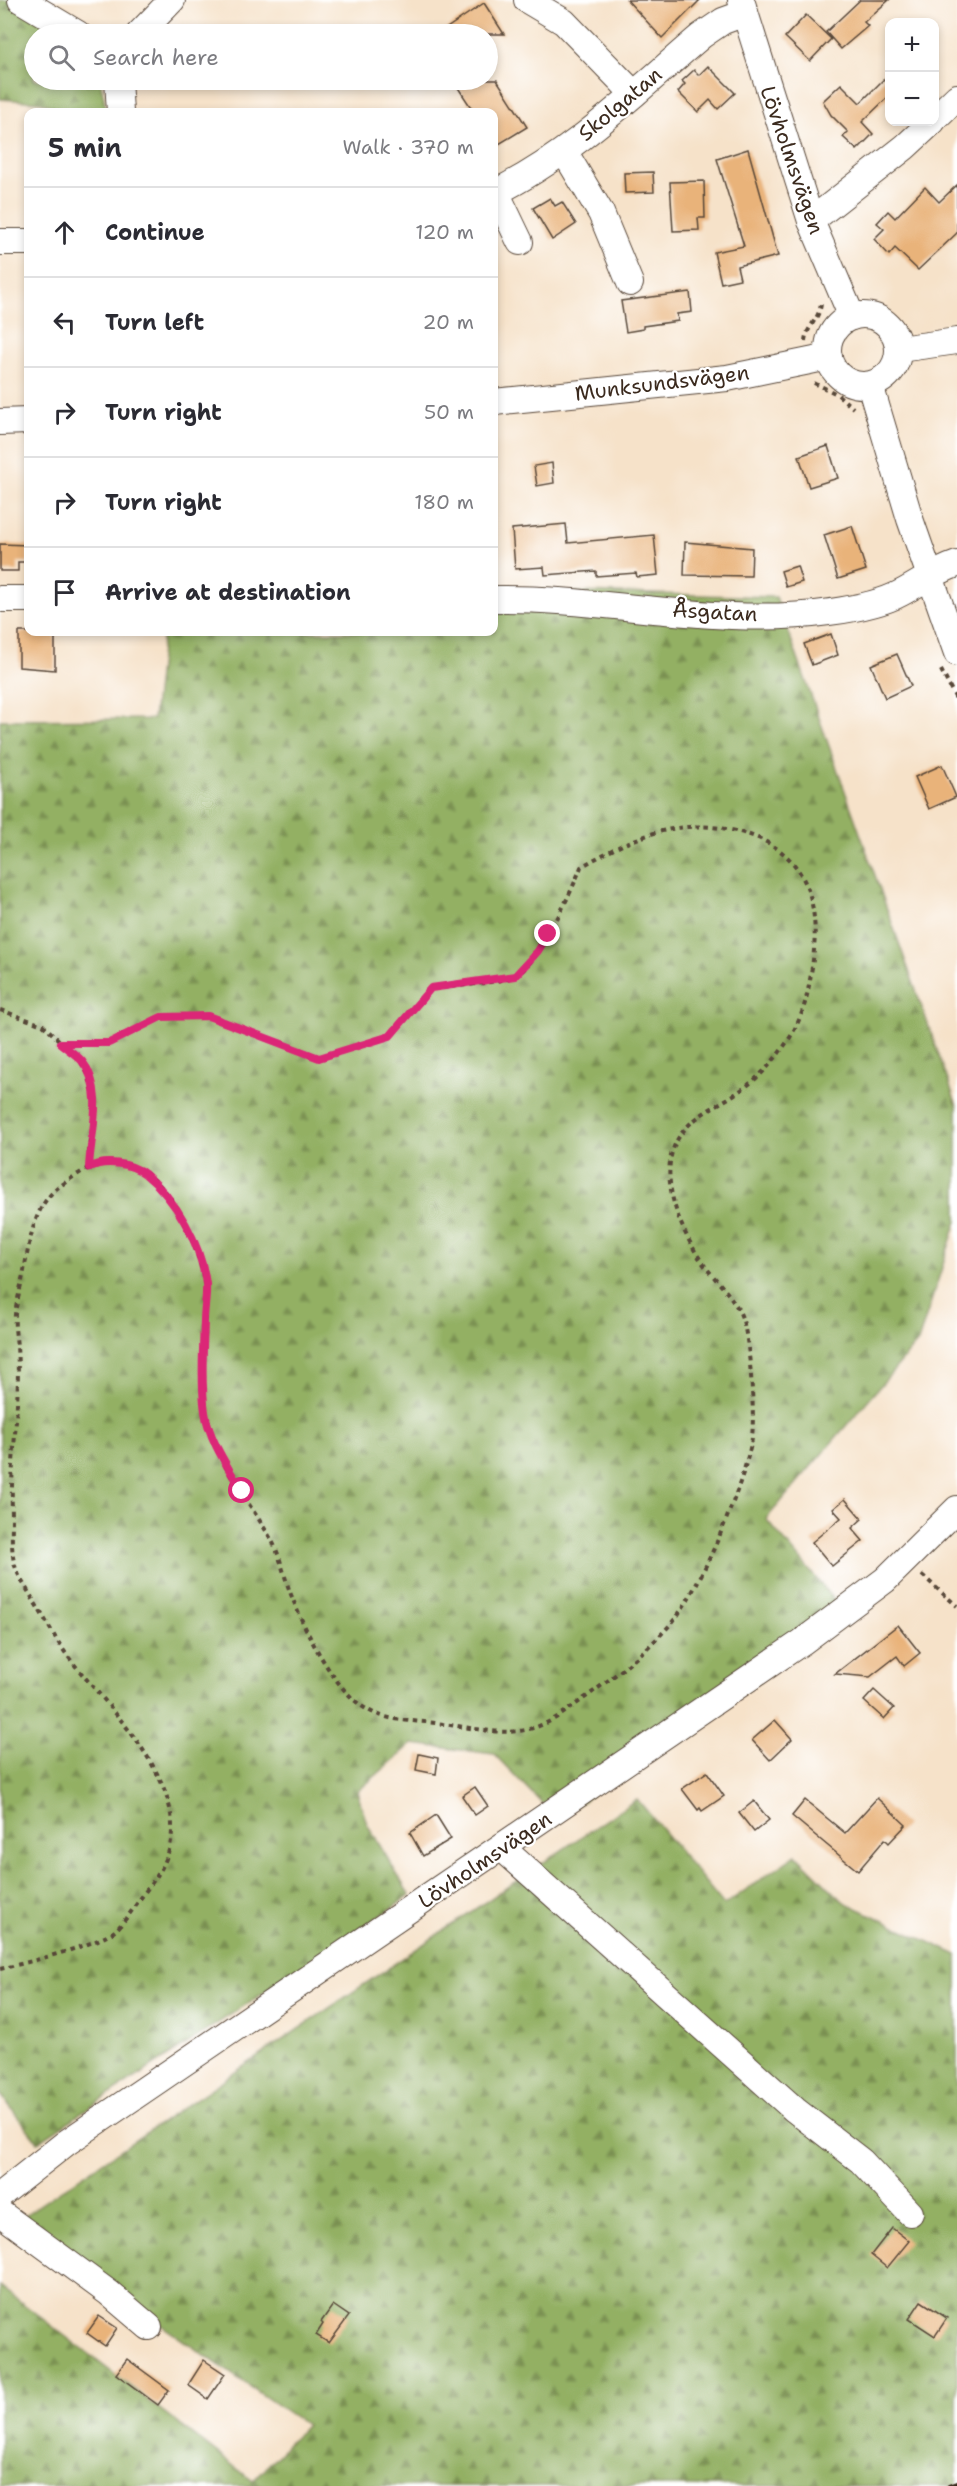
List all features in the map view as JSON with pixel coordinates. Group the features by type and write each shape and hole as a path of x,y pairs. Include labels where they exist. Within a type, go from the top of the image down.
{"street":[{"path":"21,0 61,24"},
{"path":"149,24 172,0"},
{"path":"527,0 564,22 634,94"},
{"name":"Skolgatan","path":"498,191 564,151 701,36 743,7"},
{"name":"Lövholmsvägen","path":"743,7 811,221 852,316"},
{"path":"119,90 120,108"},
{"path":"939,114 957,97"},
{"path":"811,221 905,147 927,126"},
{"path":"564,151 601,213 630,283"},
{"path":"498,199 520,242"},
{"path":"0,242 24,242"},
{"path":"871,315 886,322 896,336 899,349 891,372 883,380 870,385 856,385 841,378 834,369 828,348 833,332 840,324 852,316 871,315"},
{"path":"899,349 957,341"},
{"name":"Munksundsvägen","path":"498,402 727,378 829,357"},
{"path":"870,385 929,575 957,653"},
{"path":"0,422 24,422"},
{"name":"Åsgatan","path":"498,598 724,615 802,615 831,612 900,594 929,575 957,564"},
{"path":"0,599 24,599"},
{"name":"Lövholmsvägen","path":"0,2195 66,2143 802,1642 885,1580 957,1509"},
{"path":"502,1848 795,2110 861,2161 910,2213"},
{"path":"0,2213 109,2293 149,2327"}],"path":[{"path":"0,1969 44,1958 114,1933 161,1871 173,1839 169,1806 144,1749 63,1650 14,1567 10,1464 19,1383 15,1313 32,1229 50,1193 95,1165 123,1164 138,1168 162,1188 176,1206 193,1242 206,1284 205,1413 218,1449 252,1511 276,1546 294,1603 330,1674 344,1691 369,1711 398,1720 493,1732 529,1732 556,1718 632,1662 676,1620 710,1557 728,1513 753,1438 751,1382 744,1321 731,1297 687,1241 673,1194 669,1163 676,1142 693,1118 720,1104 771,1066 794,1032 807,1005 817,931 813,905 805,881 790,860 765,839 738,831 701,826 674,828 643,836 581,867 572,891 538,951 515,976 431,988 390,1036 374,1043 319,1058 208,1016 181,1015 161,1017 109,1043 60,1043"},
{"path":"0,1011 43,1025 81,1061 91,1083 95,1123 90,1144 89,1168"},
{"path":"907,1559 926,1580 957,1606"}],"green space":[{"path":"0,0 44,0 62,24 24,24 24,90 102,90 106,108 56,108 41,102 0,99"},
{"path":"498,590 776,597 957,1106 957,1221 918,1342 766,1519 850,1618 557,1819 494,1754 412,1744 357,1792 367,1824 410,1896 38,2142 0,2095 0,720 153,719 163,636 498,636"},
{"path":"637,1799 724,1905 796,1855 844,1902 957,1955 957,2486 0,2486 0,2286 253,2481 306,2425 13,2223"}],"building":[{"path":"627,0 700,0 662,38"},
{"path":"860,0 889,0 864,22 868,26 841,49 826,32"},
{"path":"484,3 498,24 453,24"},
{"path":"806,15 831,39 810,61 785,37"},
{"path":"498,25 504,34 498,34"},
{"path":"708,66 735,93 718,109 710,100 698,112 678,92 685,84 682,81 694,70 699,75"},
{"path":"885,78 885,100 862,122 873,134 857,150 843,137 848,132 831,115 823,101 841,84 860,103"},
{"path":"498,82 527,127 498,145 498,108 471,108 460,90 498,90"},
{"path":"748,149 778,256 737,266 740,279 721,283 714,252 744,246 717,159"},
{"path":"653,172 654,192 625,193 624,173"},
{"path":"704,181 705,218 698,218 699,230 673,231 670,182"},
{"path":"957,185 957,233 918,270 895,248 889,255 874,239 884,229 877,223 888,211 895,218 925,187 939,202"},
{"path":"550,198 555,206 562,202 576,224 552,240 533,208"},
{"path":"690,292 692,312 677,314 678,321 643,326 643,329 626,332 621,301"},
{"path":"828,446 838,478 809,487 799,456"},
{"path":"552,463 554,483 537,486 534,466"},
{"path":"566,524 568,543 654,535 658,575 637,577 636,573 596,576 596,571 545,575 544,567 515,569 512,529"},
{"path":"852,526 866,570 838,579 824,535"},
{"path":"685,542 752,548 751,576 684,575"},
{"path":"0,544 24,545 24,562 18,562 18,571 0,571"},
{"path":"797,566 802,582 786,587 781,571"},
{"path":"19,632 24,632 24,636 55,636 55,670 19,667"},
{"path":"831,634 838,655 812,665 804,644"},
{"path":"897,654 911,686 885,698 871,665"},
{"path":"942,765 956,797 929,809 915,777"},
{"path":"845,1499 862,1519 852,1528 863,1541 832,1566 812,1542 841,1518 833,1509"},
{"path":"898,1625 920,1653 904,1666 897,1656 870,1677 835,1674"},
{"path":"874,1690 894,1708 884,1719 864,1701"},
{"path":"775,1720 792,1739 770,1760 752,1740"},
{"path":"419,1754 438,1758 436,1774 416,1770"},
{"path":"707,1772 724,1796 702,1811 700,1808 698,1810 682,1789"},
{"path":"475,1787 488,1806 475,1815 462,1796"},
{"path":"877,1798 906,1825 889,1843 885,1839 858,1871 792,1816 805,1800 845,1833"},
{"path":"754,1801 769,1820 754,1832 739,1813"},
{"path":"436,1815 451,1839 423,1856 410,1833"},
{"path":"892,2228 909,2241 887,2268 871,2255"},
{"path":"921,2301 947,2318 935,2336 909,2319"},
{"path":"333,2305 349,2316 329,2343 316,2335 323,2324 321,2322"},
{"path":"99,2316 117,2328 105,2346 87,2333"},
{"path":"127,2359 169,2390 158,2405 116,2374"},
{"path":"204,2360 225,2374 208,2399 188,2385"}],"railway":[{"path":"949,2486 957,2483"}],"route":[{"path":"242,1491 218,1449 205,1413 206,1284 193,1242 176,1206 162,1188 138,1168 123,1164 95,1165 89,1168 90,1144 95,1123 95,1099 89,1075 81,1061 60,1043 85,1045 109,1043 125,1032 161,1017 208,1016 319,1058 374,1043 390,1036 431,988 515,976 538,951 548,934"}]}
